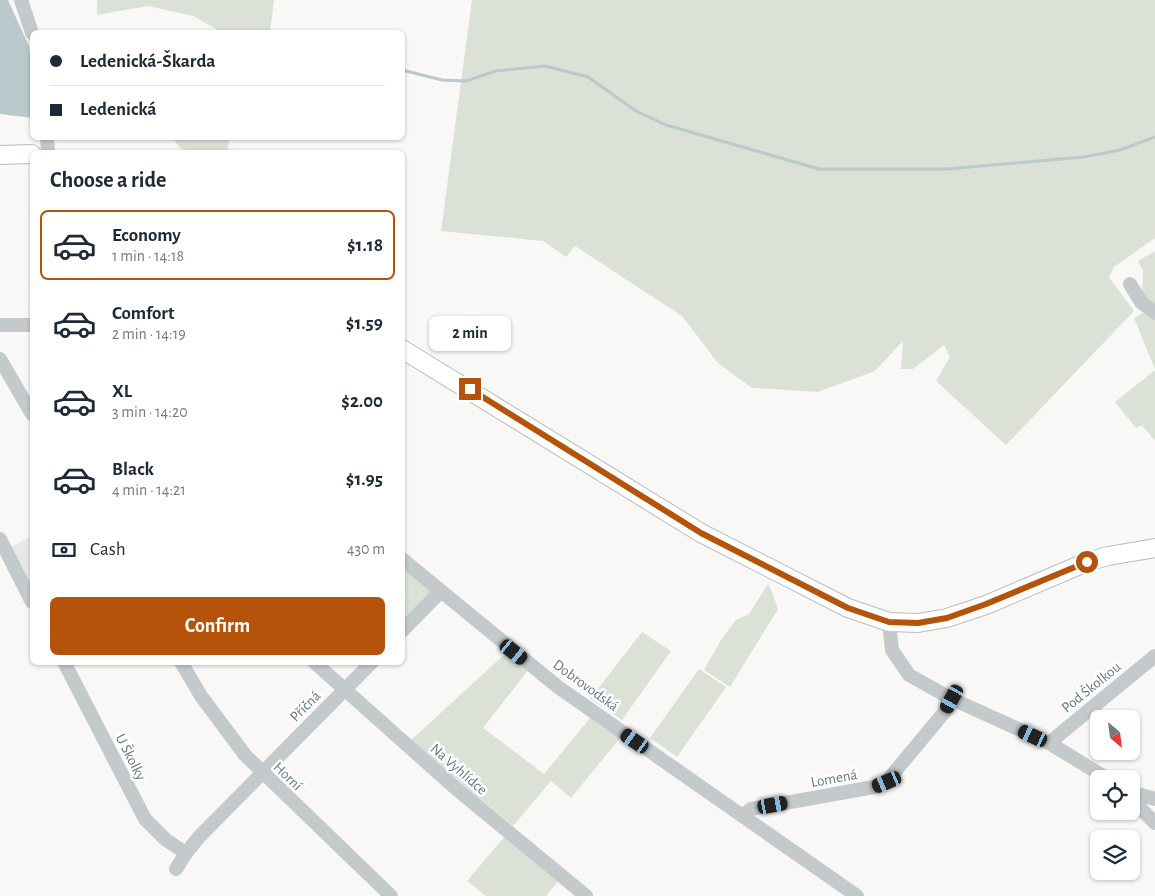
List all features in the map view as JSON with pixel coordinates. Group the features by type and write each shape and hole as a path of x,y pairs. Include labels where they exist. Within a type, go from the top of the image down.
{"main road":[{"path":"0,155 30,154"},
{"path":"405,351 701,533 848,608 889,622 918,623 947,618 1087,562 1108,556 1155,548"}],"street":[{"path":"21,0 31,30"},
{"path":"1130,284 1140,302 1155,312"},
{"path":"0,325 30,324"},
{"path":"0,360 30,411"},
{"path":"0,539 30,598"},
{"name":"Dobrovodská","path":"405,561 558,687 857,896"},
{"path":"405,628 441,591"},
{"path":"889,622 892,650 909,675 952,699 1049,743 1093,770"},
{"name":"Pod Školkou","path":"1049,743 1155,656"},
{"name":"U Školky","path":"66,665 146,819 161,836 186,853"},
{"name":"Horní","path":"182,665 201,696 245,755 261,773 391,896"},
{"name":"Na Vyhlídce","path":"318,665 453,786 586,896"},
{"name":"Příčná","path":"176,869 186,853 261,773 369,665"},
{"name":"Lomená","path":"743,816 751,809 874,787 887,782 952,699"},
{"path":"1140,795 1155,799"},
{"path":"1140,806 1155,823"}],"shaded area":[{"path":"0,0 8,0 29,46 30,118 0,114"},
{"path":"97,0 274,0 270,30 218,30 193,16 148,6 97,15"},
{"path":"472,0 1155,0 1155,238 1114,267 1109,277 1134,311 1006,445 936,381 950,357 944,345 913,369 901,369 903,341 875,371 818,392 752,388 718,363 682,316 575,246 566,257 543,241 441,231"},
{"path":"174,140 229,140 228,150 186,150 180,148"},
{"path":"1155,251 1155,305 1142,296 1143,270 1138,261"},
{"path":"1143,313 1155,321 1155,369 1134,318"},
{"path":"1155,370 1155,441 1142,425 1136,428 1115,402"},
{"path":"30,537 30,589 9,548"},
{"path":"405,568 433,592 405,625"},
{"path":"768,584 778,609 730,687 704,670 721,640 736,620 749,614"},
{"path":"642,632 671,651 622,720 590,699"},
{"path":"506,653 529,669 483,728 544,774 591,717 620,738 571,798 551,781 513,826 410,741"},
{"path":"699,669 726,687 677,757 650,738"},
{"path":"505,836 559,880 546,896 486,896 467,881"}],"waterway":[{"path":"405,71 442,80 466,81 496,71 545,66 588,77 636,111 666,125 819,169 947,169 1084,157 1120,150 1155,137"}],"route":[{"path":"470,389 701,533 848,608 889,622 918,623 947,618 1087,562"}]}
